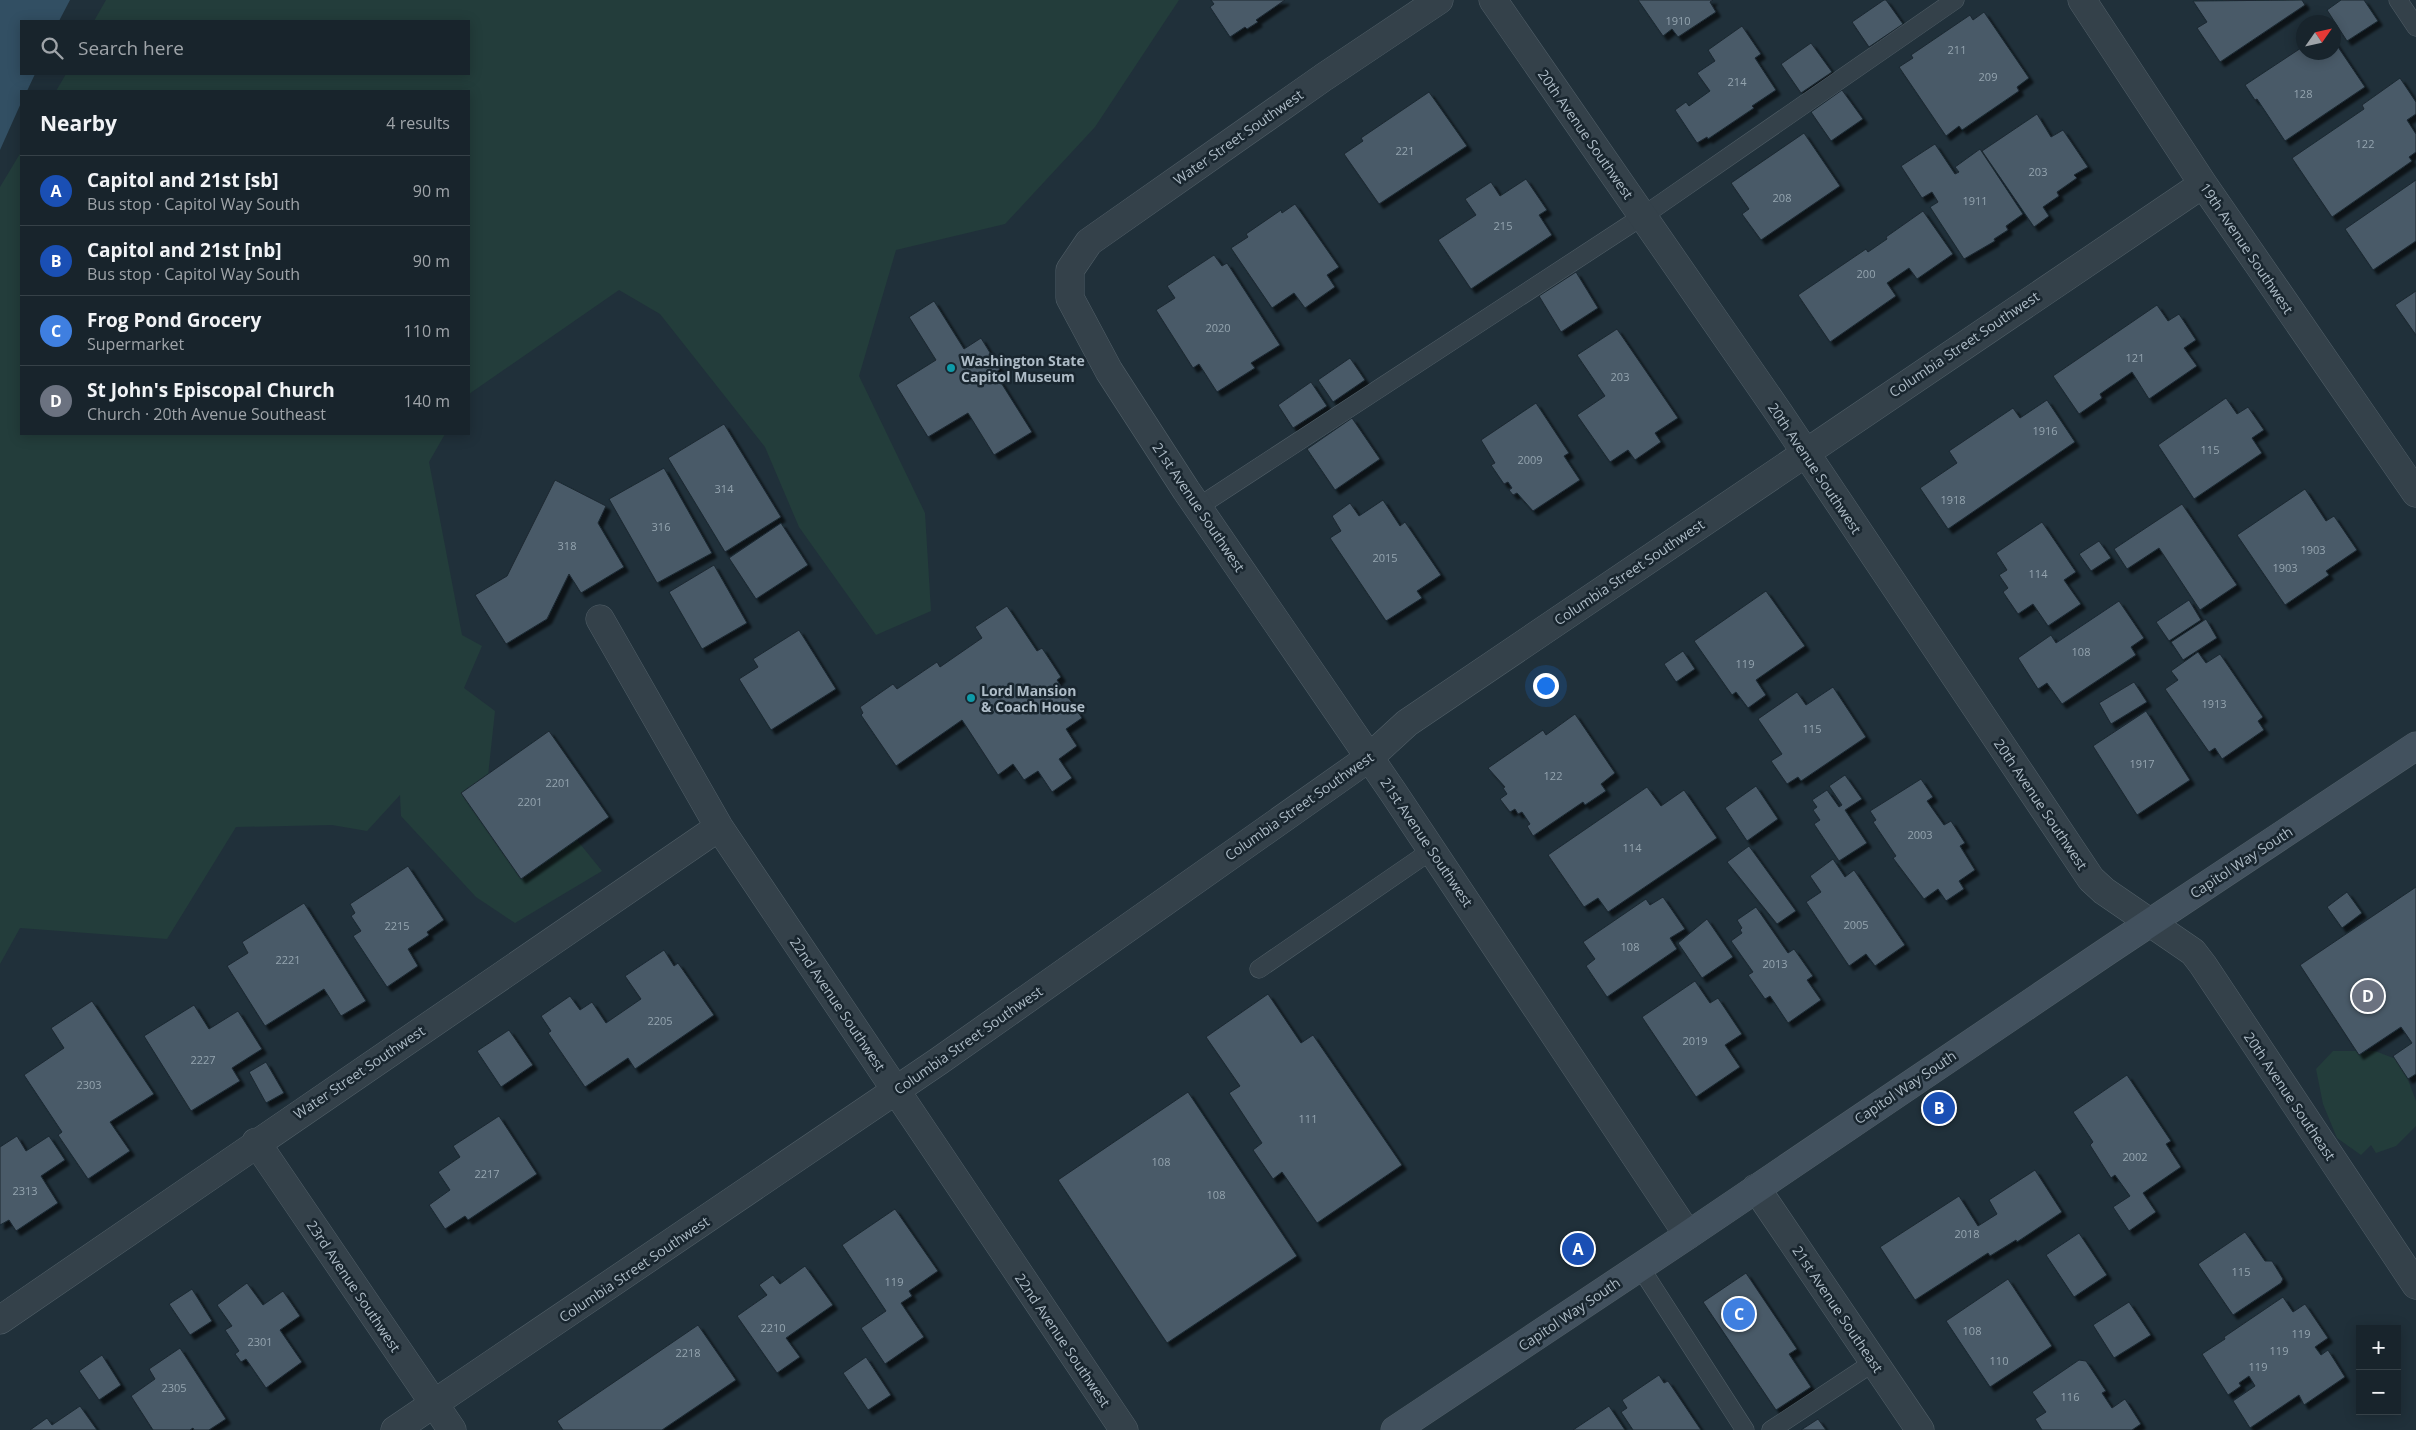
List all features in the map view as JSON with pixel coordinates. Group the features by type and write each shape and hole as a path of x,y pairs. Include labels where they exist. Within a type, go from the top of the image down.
{"main road":[{"name":"Capitol Way South","path":"1395,1430 1688,1235 2149,923 2416,746"}],"street":[{"name":"Water Street Southwest","path":"1070,298 1070,270 1089,242 1324,77 1439,0"},
{"name":"20th Avenue Southwest","path":"1493,0 1805,452 2091,879 2104,891 2149,923"},
{"name":"19th Avenue Southwest","path":"2082,0 2203,184 2416,493"},
{"name":"Columbia Street Southwest","path":"395,1430 896,1091 1370,757 1407,723 2203,184"},
{"name":"21st Avenue Southwest","path":"1070,298 1109,370 1198,507 1370,757 1688,1235"},
{"name":"22nd Avenue Southwest","path":"600,619 719,827 1124,1430"},
{"name":"Water Street Southwest","path":"0,1320 256,1142 719,827"},
{"name":"20th Avenue Southeast","path":"2149,923 2193,952 2203,965 2416,1285"},
{"name":"23rd Avenue Southwest","path":"256,1142 452,1430"},
{"name":"21st Avenue Southeast","path":"1756,1188 1920,1430"}],"lane":[{"path":"1198,507 1643,216 1955,0"},
{"path":"2398,0 2416,27"},
{"path":"1259,968 1432,850"},
{"path":"1640,1267 1745,1430"},
{"path":"1771,1430 1874,1362"}],"green space":[{"path":"106,0 1179,0 1095,127 1005,224 896,250 859,376 925,513 931,611 876,635 799,527 765,447 660,314 619,290 470,393 470,90 57,90 65,75 470,75 470,20 95,20"},
{"path":"20,154 20,435 444,435 429,462 462,635 482,646 464,688 495,711 487,785 555,813 602,871 515,923 476,897 401,816 400,795 367,831 332,825 236,827 167,939 20,928 0,964 0,187"},
{"path":"2333,1051 2375,1051 2401,1061 2416,1101 2416,1126 2396,1146 2376,1153 2371,1145 2361,1155 2337,1138 2323,1104 2316,1069"}],"water":[{"path":"0,0 70,0 60,20 20,20 20,75 35,75 27,90 20,90 20,105 0,150"}],"building":[{"path":"1211,0 1285,0 1256,20 1258,22 1247,29 1245,27 1230,37 1210,7 1214,4"},
{"path":"1638,0 1713,0 1710,2 1716,12 1678,37 1672,29 1663,36"},
{"path":"1886,0 1903,24 1869,47 1852,22"},
{"path":"2302,0 2305,5 2220,62 2197,28 2207,22 2193,1"},
{"path":"2341,0 2364,0 2378,21 2347,41 2341,32 2341,15 2330,15 2327,10"},
{"path":"1984,12 2029,78 2017,87 2019,91 1962,130 1959,126 1946,136 1899,67 1913,58 1911,55 1970,15 1973,20"},
{"path":"1742,26 1761,54 1755,58 1776,90 1752,106 1754,108 1708,139 1707,137 1697,143 1675,110 1686,102 1689,106 1710,91 1697,73 1715,61 1708,50"},
{"path":"1811,43 1832,72 1801,93 1781,64"},
{"path":"2296,51 2296,60 2341,60 2341,51 2365,87 2285,141 2257,99 2255,100 2245,85"},
{"path":"2400,78 2416,102 2416,114 2407,120 2416,134 2416,152 2409,157 2412,161 2332,217 2292,158 2364,109 2362,105"},
{"path":"1842,90 1863,119 1831,141 1811,112"},
{"path":"1429,92 1467,146 1379,204 1344,154 1363,141 1361,138"},
{"path":"2037,114 2051,137 2063,130 2088,167 2074,175 2077,178 2057,192 2059,196 2043,207 2049,216 2034,227 1982,151"},
{"path":"1804,133 1840,186 1761,240 1742,214 1749,209 1731,183"},
{"path":"1935,144 1955,174 1959,172 1955,167 1980,149 2023,214 2006,226 2008,230 1994,239 1995,241 1964,259 1930,207 1938,202 1932,192 1922,198 1901,166"},
{"path":"1526,179 1547,210 1539,215 1552,235 1471,289 1438,240 1476,215 1465,199 1491,182 1500,196"},
{"path":"2416,180 2416,241 2373,270 2345,229"},
{"path":"1295,204 1339,267 1327,275 1335,287 1305,308 1294,293 1272,308 1231,248 1248,237 1246,234 1281,210 1282,213"},
{"path":"1923,211 1953,254 1917,279 1909,268 1887,283 1896,296 1830,342 1798,295 1866,249 1868,252"},
{"path":"1214,255 1222,266 1227,263 1280,345 1251,363 1255,368 1217,392 1199,364 1193,368 1156,310 1175,298 1167,286"},
{"path":"1576,272 1598,308 1561,332 1539,296"},
{"path":"2416,291 2416,335 2395,305"},
{"path":"934,301 964,349 981,338 1000,369 995,373 1032,432 994,455 968,413 928,437 896,385 936,360 909,317"},
{"path":"2157,305 2168,321 2179,314 2196,340 2184,348 2197,366 2149,399 2132,372 2100,394 2102,398 2079,414 2053,376"},
{"path":"1617,329 1678,418 1655,433 1661,442 1635,460 1628,450 1610,462 1577,415 1605,396 1577,355"},
{"path":"1350,358 1365,380 1333,402 1318,380"},
{"path":"1311,382 1327,406 1293,428 1278,405"},
{"path":"2226,398 2237,414 2248,407 2264,430 2252,438 2262,453 2194,499 2158,445"},
{"path":"2047,400 2075,442 1948,529 1920,488 1957,463 1949,451 2013,408 2020,418"},
{"path":"1536,403 1569,453 1564,456 1580,480 1533,511 1517,493 1513,495 1509,490 1512,488 1508,482 1504,484 1491,465 1495,463 1481,440"},
{"path":"1352,418 1380,459 1335,490 1307,449"},
{"path":"724,424 781,517 725,552 668,458"},
{"path":"664,468 712,553 657,583 609,499"},
{"path":"555,480 606,506 598,523 624,567 581,593 569,574 547,619 506,644 475,595 507,576"},
{"path":"2305,489 2326,521 2334,516 2357,550 2326,571 2329,575 2285,605 2237,535"},
{"path":"1383,500 1400,526 1405,522 1441,575 1417,591 1422,598 1386,621 1330,538 1341,531 1332,516 1350,503 1359,516"},
{"path":"2182,504 2237,585 2200,610 2159,548 2127,569 2114,549"},
{"path":"2042,522 2076,572 2064,580 2081,604 2048,626 2033,604 2018,614 2003,592 2008,588 1999,575 2007,570 1996,553"},
{"path":"781,523 808,565 756,599 729,558"},
{"path":"2099,541 2111,558 2091,571 2079,554"},
{"path":"714,565 747,623 702,649 669,592"},
{"path":"1766,591 1805,646 1756,680 1766,695 1748,708 1736,692 1732,695 1694,641"},
{"path":"2189,600 2201,620 2169,641 2156,622"},
{"path":"2119,601 2144,638 2131,647 2136,655 2062,704 2047,683 2038,689 2018,658 2051,635 2056,643"},
{"name":"Lord Mansion & Coach House","path":"1007,606 1037,651 1042,648 1061,677 1057,680 1082,718 1066,729 1077,746 1059,759 1072,778 1052,792 1038,771 1024,780 1013,764 998,775 962,720 896,766 861,715 863,713 860,707 893,684 897,689 937,662 940,667 982,638 975,627"},
{"path":"2206,619 2217,638 2183,660 2171,642"},
{"path":"799,630 836,689 771,730 739,679 758,667 753,659"},
{"path":"1683,651 1695,669 1676,682 1664,664"},
{"path":"2198,652 2206,663 2220,654 2263,717 2258,721 2264,730 2222,759 2215,748 2209,752 2165,689 2178,680 2171,671"},
{"path":"2134,682 2147,702 2111,724 2099,703"},
{"path":"1833,687 1866,737 1801,781 1798,777 1787,784 1771,761 1782,754 1758,719 1797,692 1806,705"},
{"path":"2146,711 2190,780 2137,815 2093,746"},
{"path":"1575,714 1615,773 1601,784 1606,791 1585,805 1583,802 1533,836 1527,826 1530,824 1522,812 1518,814 1515,809 1510,812 1500,799 1507,794 1503,788 1505,787 1488,768 1543,730 1546,735"},
{"path":"549,731 609,817 521,879 461,793"},
{"path":"1845,775 1862,799 1845,810 1867,843 1839,861 1814,824 1820,820 1813,810 1817,807 1812,800 1827,790 1839,807 1842,805 1829,786"},
{"path":"1921,779 1933,797 1927,801 1944,825 1951,821 1965,843 1960,846 1975,870 1959,881 1964,889 1946,901 1938,889 1924,899 1893,858 1896,856 1873,822 1876,820 1870,811"},
{"path":"1756,786 1778,819 1747,841 1725,808"},
{"path":"1647,787 1661,806 1684,790 1717,838 1608,912 1598,898 1584,907 1548,855"},
{"path":"1749,846 1796,911 1777,924 1727,862"},
{"path":"1833,859 1845,877 1854,870 1905,945 1875,966 1866,954 1849,966 1806,902 1821,892 1810,876"},
{"path":"408,866 444,920 427,932 429,935 408,949 418,966 387,987 353,936 361,931 351,916 355,913 350,904"},
{"path":"2416,887 2416,1074 2408,1079 2393,1056 2412,1043 2401,1027 2359,1055 2300,965"},
{"path":"2347,892 2362,913 2342,928 2327,907"},
{"path":"1663,897 1685,929 1670,938 1677,949 1607,997 1586,966 1595,959 1583,942 1646,899 1650,905"},
{"path":"304,903 366,1001 341,1016 324,989 265,1026 227,966 248,953 242,942"},
{"path":"1756,907 1788,953 1794,949 1813,976 1807,980 1821,1000 1788,1023 1770,996 1765,999 1748,975 1753,972 1731,941 1742,933 1740,930 1742,928 1737,920"},
{"path":"1707,919 1733,957 1702,978 1678,943"},
{"path":"664,950 674,966 678,963 714,1015 635,1069 628,1058 585,1087 548,1033 551,1031 541,1016 570,996 580,1010 592,1002 606,1023 641,999 625,976"},
{"path":"1695,981 1710,1003 1718,998 1742,1034 1725,1045 1740,1067 1696,1097 1642,1017"},
{"path":"1268,994 1301,1043 1313,1035 1402,1165 1317,1223 1282,1172 1273,1179 1253,1150 1262,1143 1229,1093 1240,1086 1206,1037"},
{"path":"92,1001 154,1094 110,1122 130,1151 88,1179 58,1135 62,1132 24,1075 64,1048 51,1028"},
{"path":"194,1005 209,1029 238,1011 262,1049 232,1068 240,1081 191,1111 144,1036"},
{"path":"509,1030 533,1065 501,1087 477,1051"},
{"path":"266,1062 284,1093 266,1103 249,1072"},
{"path":"2127,1075 2171,1141 2166,1144 2181,1167 2143,1193 2156,1212 2129,1231 2113,1207 2130,1196 2115,1175 2111,1178 2090,1145 2093,1142 2073,1112"},
{"path":"1188,1092 1297,1256 1167,1343 1058,1180"},
{"path":"499,1116 537,1174 468,1220 465,1216 445,1229 429,1205 450,1190 438,1172 460,1157 453,1146"},
{"path":"17,1136 26,1151 49,1136 65,1160 41,1176 58,1203 16,1231 9,1220 0,1225 0,1147"},
{"path":"2035,1170 2062,1212 2017,1242 2016,1240 1990,1256 1988,1253 1915,1300 1880,1247 1959,1196 1978,1226 1997,1214 1989,1200"},
{"path":"895,1209 938,1271 909,1291 912,1296 901,1303 924,1337 885,1364 861,1328 886,1311 842,1245"},
{"path":"2245,1232 2265,1261 2272,1261 2283,1279 2281,1283 2233,1315 2198,1264"},
{"path":"2079,1233 2107,1275 2074,1297 2046,1255"},
{"path":"805,1266 833,1305 786,1338 800,1357 777,1373 737,1316 767,1295 759,1285 773,1275 780,1284"},
{"path":"1746,1273 1797,1349 1789,1354 1811,1387 1776,1410 1703,1302"},
{"path":"2008,1279 2052,1346 1990,1387 1946,1321"},
{"path":"247,1283 263,1305 283,1291 300,1316 280,1330 302,1362 266,1388 246,1359 241,1362 235,1354 239,1351 225,1330 232,1326 217,1305"},
{"path":"192,1289 212,1321 190,1335 169,1304"},
{"path":"2283,1297 2293,1312 2305,1304 2328,1338 2315,1347 2321,1355 2328,1350 2345,1377 2304,1405 2299,1395 2250,1428 2233,1401 2255,1386 2249,1376 2239,1383 2241,1386 2228,1395 2202,1354"},
{"path":"2129,1302 2151,1335 2114,1358 2093,1325"},
{"path":"698,1325 736,1380 662,1430 563,1430 557,1421"},
{"path":"180,1348 226,1419 209,1430 194,1430 193,1428 190,1430 153,1430 131,1396 155,1379 149,1369"},
{"path":"102,1355 121,1385 99,1400 79,1371"},
{"path":"866,1357 891,1395 868,1410 843,1373"},
{"path":"2079,1360 2086,1361 2106,1391 2102,1393 2112,1408 2125,1399 2141,1424 2132,1430 2042,1430 2035,1419 2046,1412 2032,1392"},
{"path":"1659,1375 1664,1383 1668,1381 1701,1430 1633,1430 1621,1412 1627,1408 1622,1400"},
{"path":"80,1406 97,1430 30,1430 47,1418 52,1425"},
{"path":"1609,1406 1625,1430 1573,1430"},
{"path":"1818,1419 1826,1430 1801,1430"}],"place":[{"name":"Washington State Capitol Museum","path":"951,368"},
{"name":"Lord Mansion & Coach House","path":"971,698"},
{"name":"St John's Episcopal Church","path":"2368,996"},
{"name":"Capitol and 21st [nb]","path":"1939,1108"},
{"name":"Capitol and 21st [sb]","path":"1578,1249"},
{"name":"Frog Pond Grocery","path":"1739,1314"}]}
